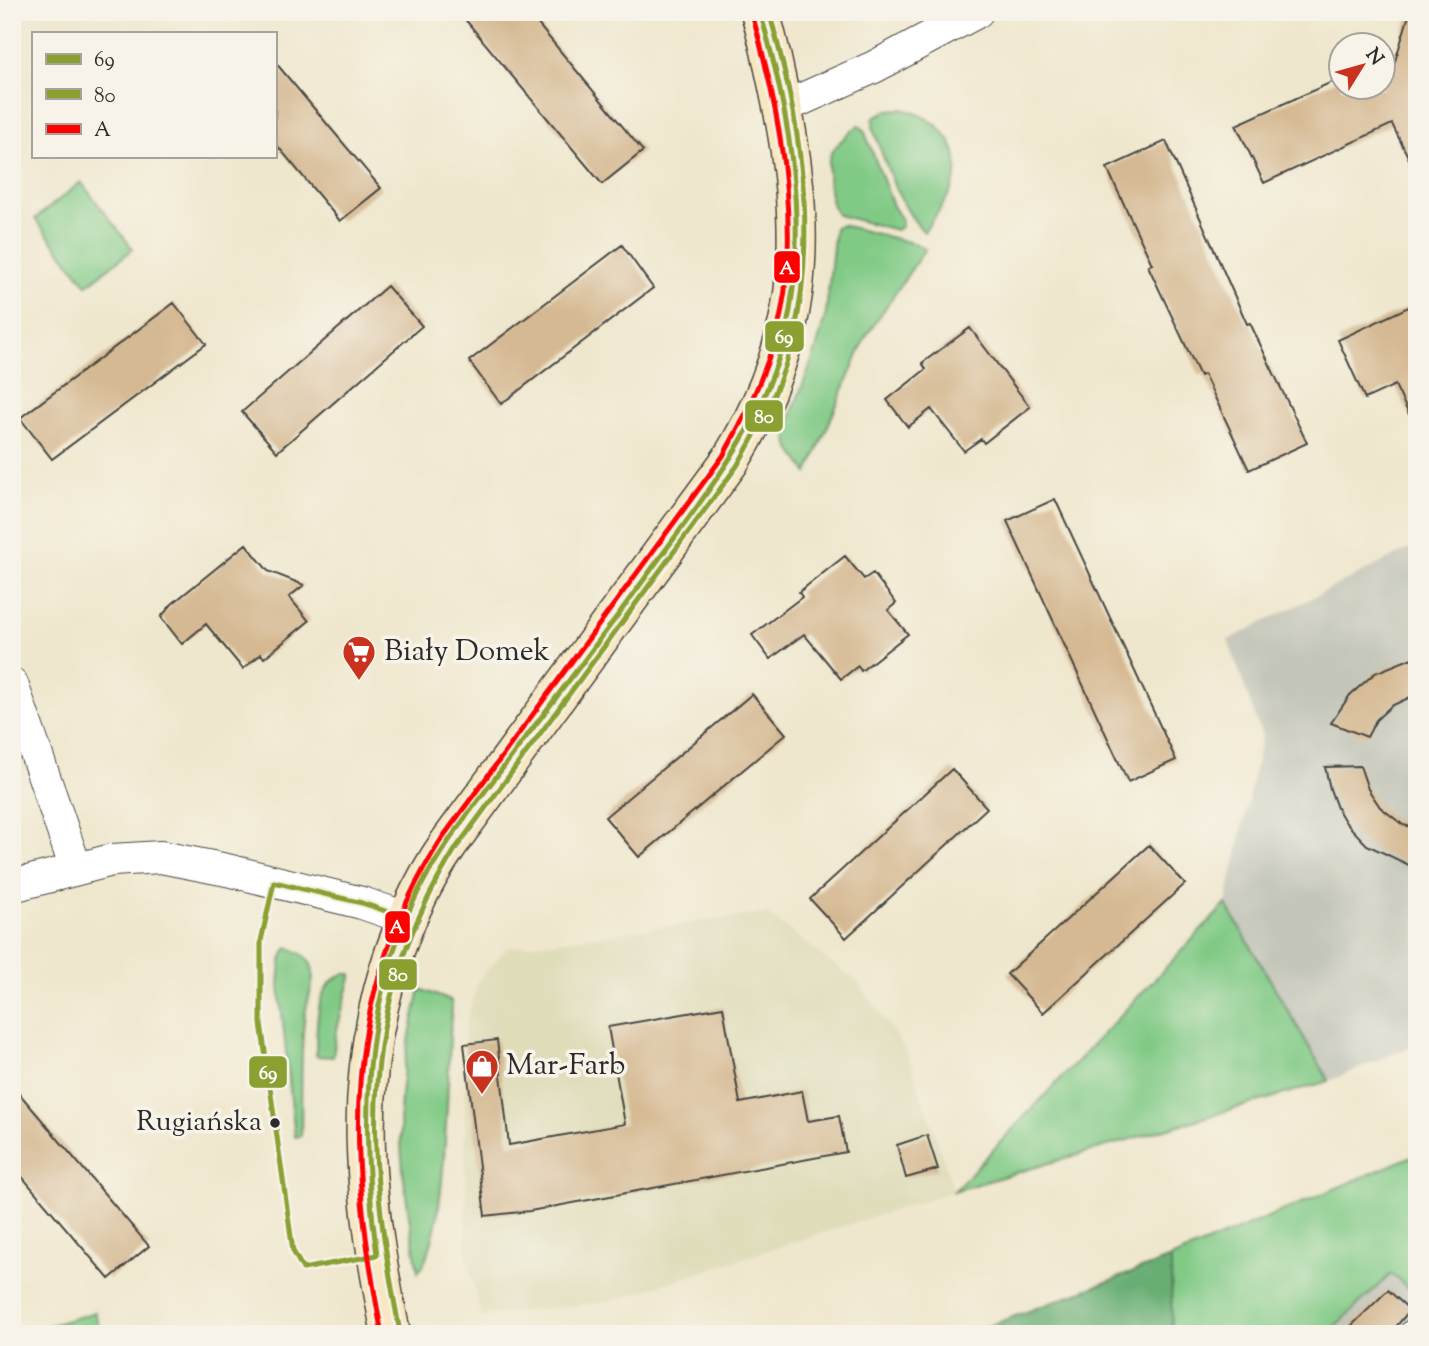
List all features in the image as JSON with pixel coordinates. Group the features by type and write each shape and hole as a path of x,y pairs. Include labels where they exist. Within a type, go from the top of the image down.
{"street":[{"path":"391,1334 370,1202 366,1110 368,1077 380,1007 407,918 417,894 442,853 717,479 745,436 759,408 786,334 797,275 796,194 792,157 760,12"},
{"path":"782,108 874,66 977,12"},
{"path":"12,684 76,869"},
{"path":"12,886 112,860 138,857 174,859 362,903 407,918"}],"shaded area":[{"path":"1417,545 1417,1044 1329,1081 1226,904 1262,736 1228,640"},
{"path":"766,913 860,984 908,1054 954,1191 607,1302 481,1316 466,1249 465,1027 478,980 507,948"},
{"path":"1392,1274 1417,1295 1417,1334 1327,1334"}],"green space":[{"path":"902,109 937,126 946,135 956,158 953,185 924,232 900,197 873,129 874,117 888,110"},
{"path":"859,125 864,130 893,206 902,220 901,227 896,230 838,215 832,204 828,176 831,154"},
{"path":"81,182 133,249 87,285 35,219"},
{"path":"842,225 916,244 925,249 865,338 808,473 790,448 787,436 791,416 816,350 826,313 835,227"},
{"path":"1226,904 1329,1081 954,1191"},
{"path":"287,947 308,960 313,973 303,1035 301,1136 295,1137 279,985 281,961"},
{"path":"344,974 352,974 336,1033 333,1057 316,1056 317,1021 322,997 334,979"},
{"path":"420,989 451,1001 452,1006 441,1187 436,1224 428,1253 418,1272 405,1184 400,1118 404,1069"},
{"path":"1417,1154 1417,1295 1391,1274 1327,1334 1171,1333 1171,1258"},
{"path":"1171,1258 1172,1334 967,1334"},
{"path":"95,1312 101,1334 59,1334 48,1326"}],"building":[{"path":"459,12 528,12 643,151 602,184"},
{"path":"1409,15 1417,16 1417,175 1392,124 1264,183 1236,125 1328,84 1328,102 1398,102 1398,51"},
{"path":"276,63 381,188 340,221 276,144"},
{"path":"1166,141 1247,324 1250,323 1307,443 1249,470 1204,374 1200,376 1148,266 1152,264 1107,168"},
{"path":"622,245 653,288 501,404 469,361"},
{"path":"387,286 422,326 277,452 242,412"},
{"path":"174,303 206,344 52,459 20,418"},
{"path":"1417,303 1417,431 1395,385 1365,399 1338,340"},
{"path":"970,328 1030,407 984,443 981,439 964,451 931,409 908,427 887,400 926,369 922,363"},
{"path":"1055,499 1176,760 1128,782 1007,521"},
{"path":"246,544 268,571 304,585 289,597 309,621 264,658 261,654 243,669 206,624 182,644 161,617 172,604"},
{"path":"845,556 864,579 873,573 896,603 888,610 908,634 861,671 858,666 841,679 804,634 770,659 752,635 802,597 799,592"},
{"path":"1417,656 1417,694 1391,706 1376,720 1367,737 1331,723 1350,695 1375,673"},
{"path":"752,694 786,734 639,857 605,817"},
{"path":"1360,766 1368,789 1380,807 1403,825 1417,828 1417,869 1367,845 1346,823 1337,808 1325,767"},
{"path":"952,769 987,808 846,938 810,899"},
{"path":"1149,845 1185,884 1043,1013 1007,974"},
{"path":"723,1007 740,1103 802,1091 808,1121 839,1116 846,1152 530,1211 485,1216 464,1044 497,1040 509,1145 625,1124 608,1027"},
{"path":"12,1085 149,1246 109,1279 12,1165"},
{"path":"927,1135 938,1169 906,1178 897,1145"},
{"path":"1388,1290 1410,1310 1390,1334 1343,1334"}],"transit line":[{"name":"69","path":"406,918 362,903 274,882 261,941 261,1023 293,1251 303,1269 377,1255 368,1163 367,1116 375,1024 399,935 418,892 440,853 466,817 720,475 752,420 777,362 793,291 796,211 793,170 780,90 760,12"},
{"name":"80","path":"400,1332 380,1203 376,1142 377,1083 385,1025 400,967 423,908 456,848 737,466 771,402 790,351 801,294 805,213 802,172 789,91 769,12"},
{"name":"A","path":"382,1334 362,1203 358,1140 360,1079 369,1019 384,959 408,899 442,838 723,456 753,397 776,335 784,297 788,256 785,174 772,91 752,14"}],"place":[{"name":"Biały Domek","path":"359,682"},
{"name":"Mar-Farb","path":"482,1096"},
{"name":"Rugiańska","path":"275,1123"}]}
